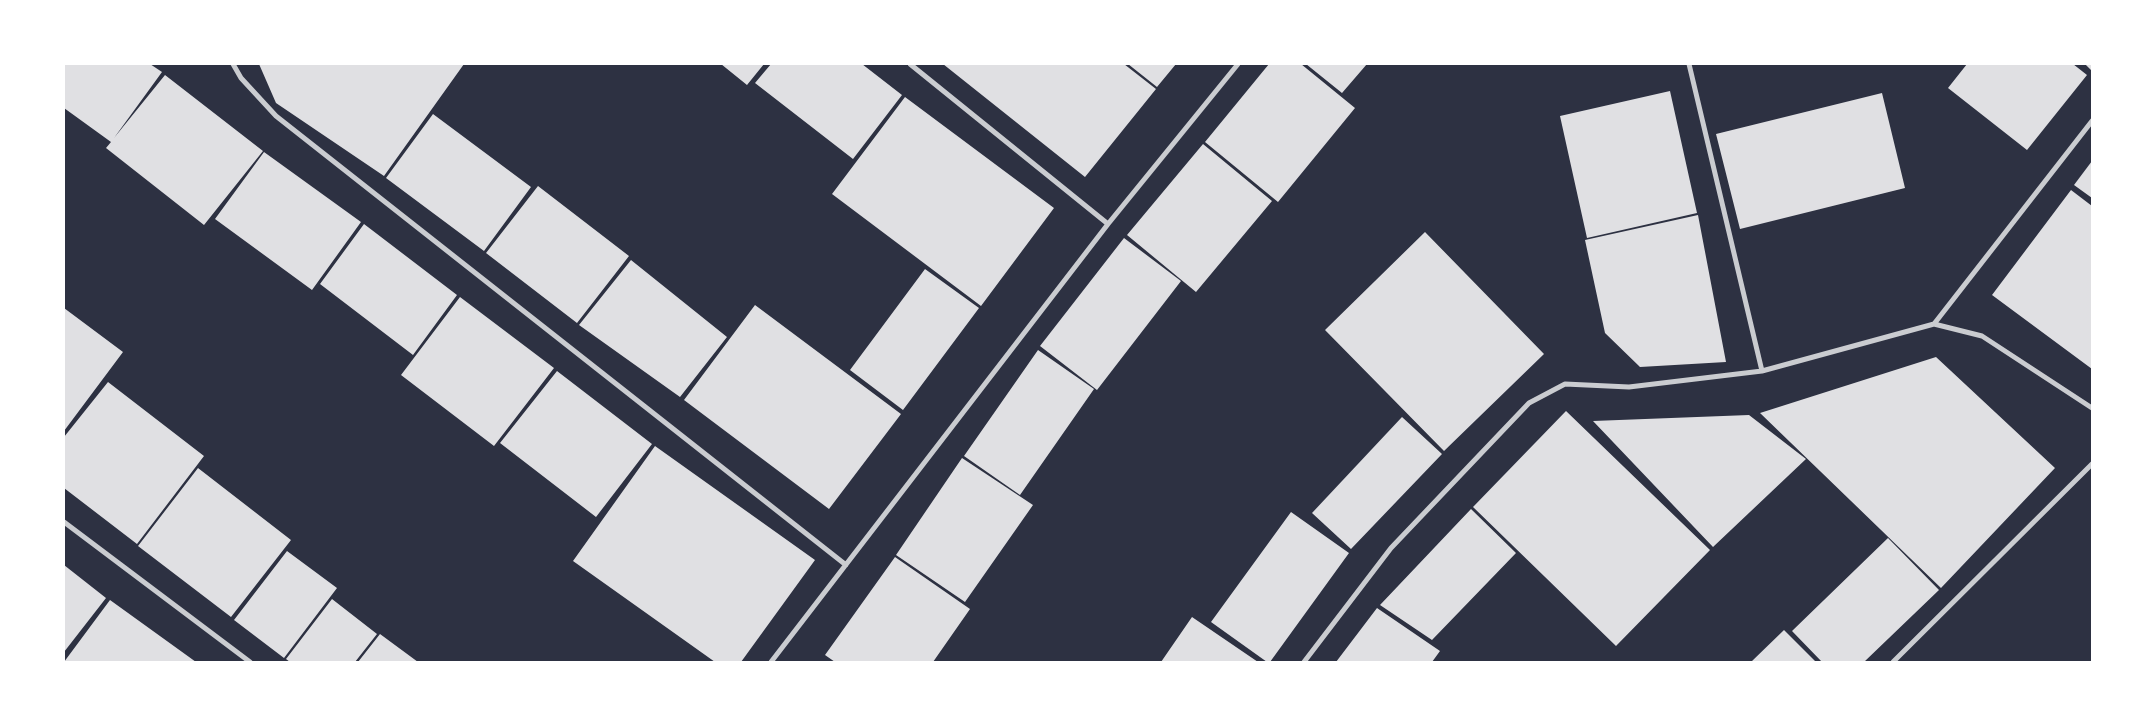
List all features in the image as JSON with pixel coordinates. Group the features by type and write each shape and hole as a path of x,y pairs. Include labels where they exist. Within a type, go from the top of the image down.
{"street":[{"path":"233,64 241,78 276,116 846,565"},
{"path":"910,64 1108,224"},
{"path":"771,662 1108,224 1238,64"},
{"path":"1689,64 1762,371"},
{"path":"1934,324 2092,121"},
{"path":"1304,662 1391,548 1529,403 1566,384 1629,387 1762,371 1934,324 1982,336 2092,408"},
{"path":"1893,662 2092,464"},
{"path":"64,522 250,662"}],"building":[{"path":"64,64 150,64 162,72 114,138 165,75 263,151 204,225 106,148 111,142 64,108"},
{"path":"259,64 464,64 384,176 276,103"},
{"path":"721,64 764,64 747,85"},
{"path":"771,64 862,64 902,95 853,159 755,83"},
{"path":"943,64 1124,64 1156,89 1085,177"},
{"path":"1128,64 1176,64 1157,87"},
{"path":"1269,64 1301,64 1355,108 1278,202 1205,142"},
{"path":"1306,64 1367,64 1342,93"},
{"path":"1967,64 2073,64 2087,75 2027,150 1948,88"},
{"path":"2085,64 2092,64 2092,69 2091,70"},
{"path":"1670,91 1697,213 1587,238 1560,116"},
{"path":"1882,93 1905,188 1740,229 1716,134"},
{"path":"905,97 1054,208 981,306 832,194"},
{"path":"433,114 531,187 484,251 386,178"},
{"path":"1203,144 1272,201 1196,292 1127,235"},
{"path":"264,152 361,222 312,290 215,219"},
{"path":"2092,161 2092,198 2074,185"},
{"path":"538,186 629,256 577,323 486,253"},
{"path":"2071,190 2092,206 2092,369 1992,295"},
{"path":"1698,215 1726,362 1640,367 1605,333 1585,240"},
{"path":"364,224 457,295 413,355 320,284"},
{"path":"1425,232 1544,354 1444,451 1325,330"},
{"path":"1124,238 1181,281 1097,390 1040,346"},
{"path":"631,260 727,337 680,397 579,325"},
{"path":"925,269 979,308 903,410 850,370"},
{"path":"460,297 554,368 494,446 401,375"},
{"path":"755,305 901,414 829,509 684,400"},
{"path":"64,308 123,352 64,431"},
{"path":"1038,350 1094,389 1020,495 964,456"},
{"path":"1936,357 2055,468 1941,588 1760,413"},
{"path":"557,371 652,444 596,517 500,443"},
{"path":"108,382 204,456 137,544 64,488 64,437"},
{"path":"1566,411 1710,550 1616,646 1473,507"},
{"path":"1749,415 1806,459 1713,547 1593,421"},
{"path":"1402,417 1442,454 1351,549 1312,513"},
{"path":"655,446 815,560 741,662 715,662 573,561"},
{"path":"962,458 1033,505 965,602 896,555"},
{"path":"198,468 291,540 231,617 138,546"},
{"path":"1471,509 1516,553 1432,640 1380,605"},
{"path":"1291,512 1349,553 1270,662 1267,662 1211,622"},
{"path":"1888,538 1939,590 1864,662 1822,662 1792,631"},
{"path":"287,551 337,588 284,658 234,620"},
{"path":"895,557 970,609 933,662 835,662 825,655"},
{"path":"64,565 106,598 64,652"},
{"path":"332,599 377,634 355,662 290,662 286,659"},
{"path":"110,600 196,662 64,662"},
{"path":"1377,608 1440,651 1432,662 1336,662"},
{"path":"1192,617 1258,662 1161,662"},
{"path":"1784,630 1816,662 1751,662"},
{"path":"380,634 418,662 358,662"}]}
